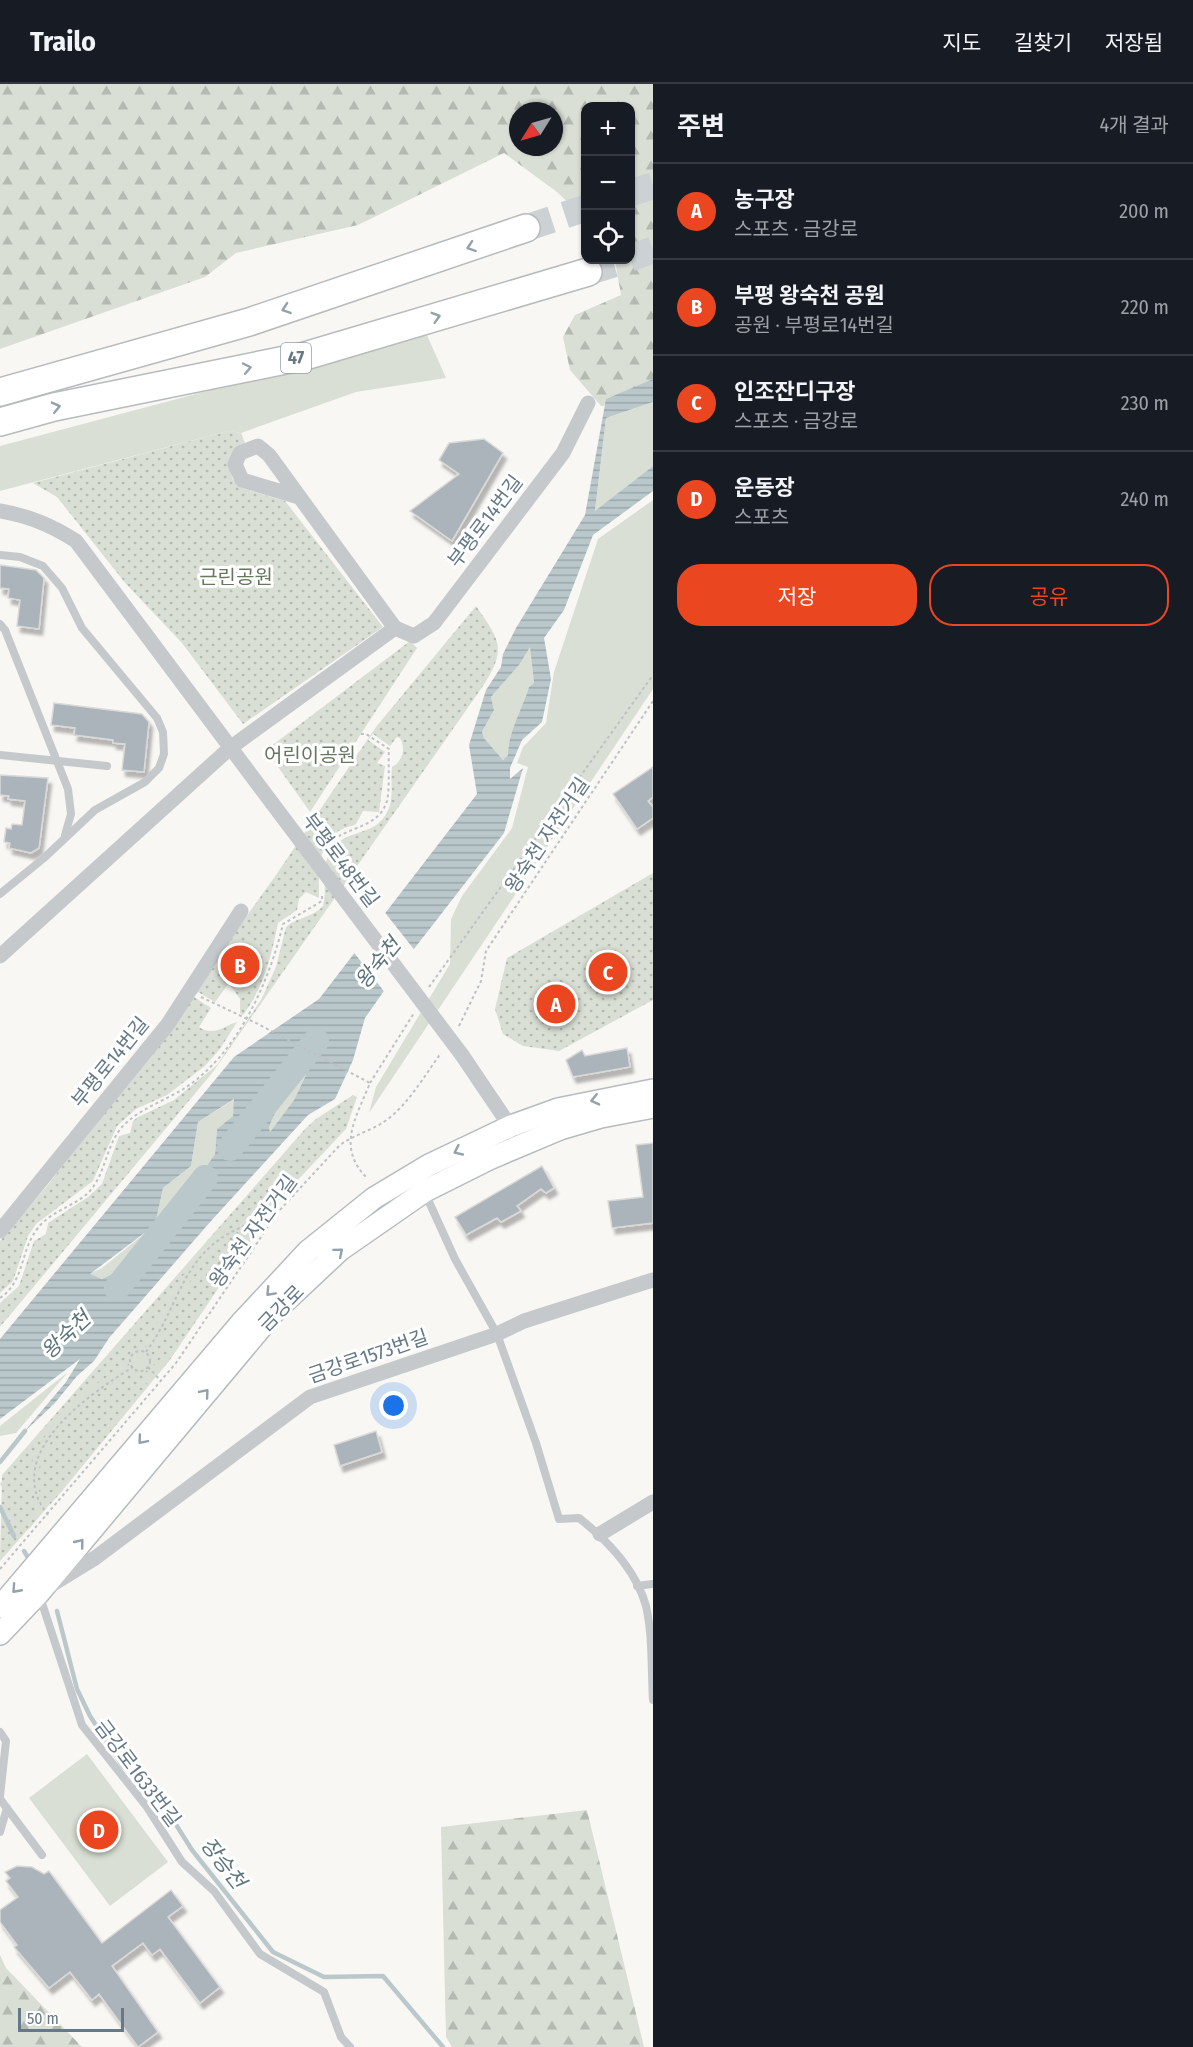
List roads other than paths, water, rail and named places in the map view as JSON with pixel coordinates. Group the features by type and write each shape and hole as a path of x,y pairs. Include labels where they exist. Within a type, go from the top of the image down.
{"highway":[{"path":"0,392 249,322 526,228"},
{"name":"47","path":"0,422 54,407 305,356 588,273"}],"main road":[{"name":"금강로","path":"0,1607 241,1323 308,1251 374,1198 429,1165 511,1126 558,1109 653,1090"},
{"name":"금강로","path":"0,1634 39,1593 275,1311 340,1250 425,1191 522,1144 601,1117 653,1108"}],"street":[{"name":"부평로14번길","path":"396,628 414,636 434,623 563,453 588,403"},
{"path":"0,956 230,748 396,628 299,497"},
{"name":"부평로48번길","path":"0,511 22,514 50,525 76,541 462,1055 522,1144"},
{"name":"부평로14번길","path":"0,1231 168,1024 241,911"},
{"name":"금강로1573번길","path":"39,1593 95,1558 310,1397 497,1334 524,1322 653,1280"},
{"path":"600,1534 653,1502"}],"lane":[{"path":"0,555 20,557 42,566 62,588 82,628 157,718 163,732 164,753 159,768 145,782 95,810 44,858 4,886 0,894"},
{"path":"0,624 5,630 57,760 70,801 71,814 65,837"},
{"path":"0,755 107,766"},
{"path":"425,1191 454,1259 497,1334 536,1443 559,1519 579,1518 600,1534 632,1575 646,1606 653,1700"},
{"path":"637,1586 653,1584"},
{"name":"금강로1633번길","path":"39,1593 81,1725 147,1807 182,1862 214,1891 260,1954 324,1992 341,2037 350,2047"},
{"path":"0,1732 6,1741 0,1798 42,1855"},
{"path":"0,1832 7,1808"}],"water":[{"path":"653,379 653,402 606,418 595,511 653,466 653,491 593,535 564,610 544,638 551,679 542,722 522,740 510,768 510,779 523,768 504,833 407,958 365,1018 353,1060 335,1099 308,1115 109,1338 94,1361 22,1434 66,1382 80,1359 0,1419 0,1339 234,1057 319,999 477,794 469,745 486,690 501,667 503,654 516,628 585,515 606,399","holes":["530,647 534,683 529,687 513,729 508,755 503,760 484,738 482,732 494,710 491,697 519,665","289,1062 306,1075 294,1100 270,1132 269,1127 278,1106 244,1141 264,1086","234,1099 233,1116 217,1129 215,1154 190,1190 173,1230 147,1257 102,1279 90,1274 155,1225 163,1188 191,1166 198,1122"]}],"waterway":[{"name":"왕숙천","path":"230,1148 316,1041"},
{"name":"왕숙천","path":"117,1288 205,1178"},
{"name":"장승천","path":"0,1462 25,1431"},
{"name":"장승천","path":"0,1507 14,1536"},
{"name":"장승천","path":"24,1551 27,1556"},
{"name":"장승천","path":"57,1611 77,1689 90,1716 122,1765 163,1804 192,1850 273,1952 324,1977 383,1976 443,2047"}],"tunnel":[{"path":"635,191 653,186"},
{"path":"526,228 581,210"},
{"path":"635,256 653,250"},
{"path":"588,272 613,264"}],"place":[{"name":"부평 왕숙천 공원","path":"240,965"},
{"name":"인조잔디구장","path":"608,972"},
{"name":"농구장","path":"556,1004"},
{"name":"운동장","path":"99,1830"}],"park label":[{"name":"근린공원","path":"236,577"},
{"name":"어린이공원","path":"310,755"}]}
